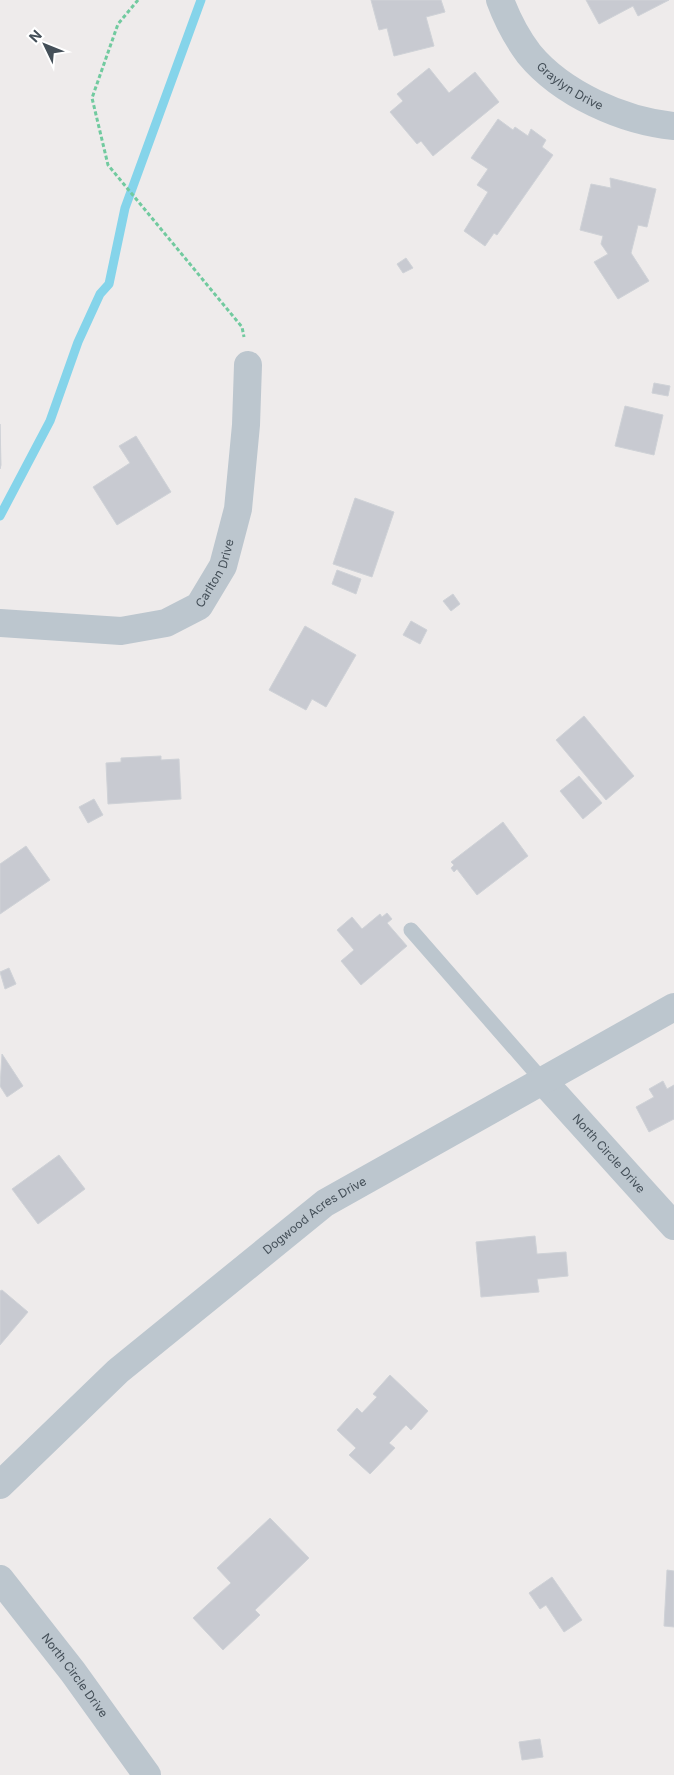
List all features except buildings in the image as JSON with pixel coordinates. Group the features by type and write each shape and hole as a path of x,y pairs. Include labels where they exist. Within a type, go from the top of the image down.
{"street":[{"name":"Graylyn Drive","path":"500,0 508,21 530,54 581,96 608,110 636,119 674,126"},
{"name":"Carlton Drive","path":"0,623 121,631 166,623 199,606 223,566 238,509 246,425 248,365"},
{"name":"Dogwood Acres Drive","path":"0,1485 118,1371 324,1203 674,1007"},
{"name":"North Circle Drive","path":"543,1081 674,1226"},
{"name":"North Circle Drive","path":"0,1580 73,1672 147,1775"}],"lane":[{"path":"411,930 543,1081"}],"path":[{"path":"138,0 118,24 92,98 108,165 242,327 248,365"}],"waterway":[{"path":"0,516 50,421 78,342 100,294 109,284 125,208 201,0"}]}
